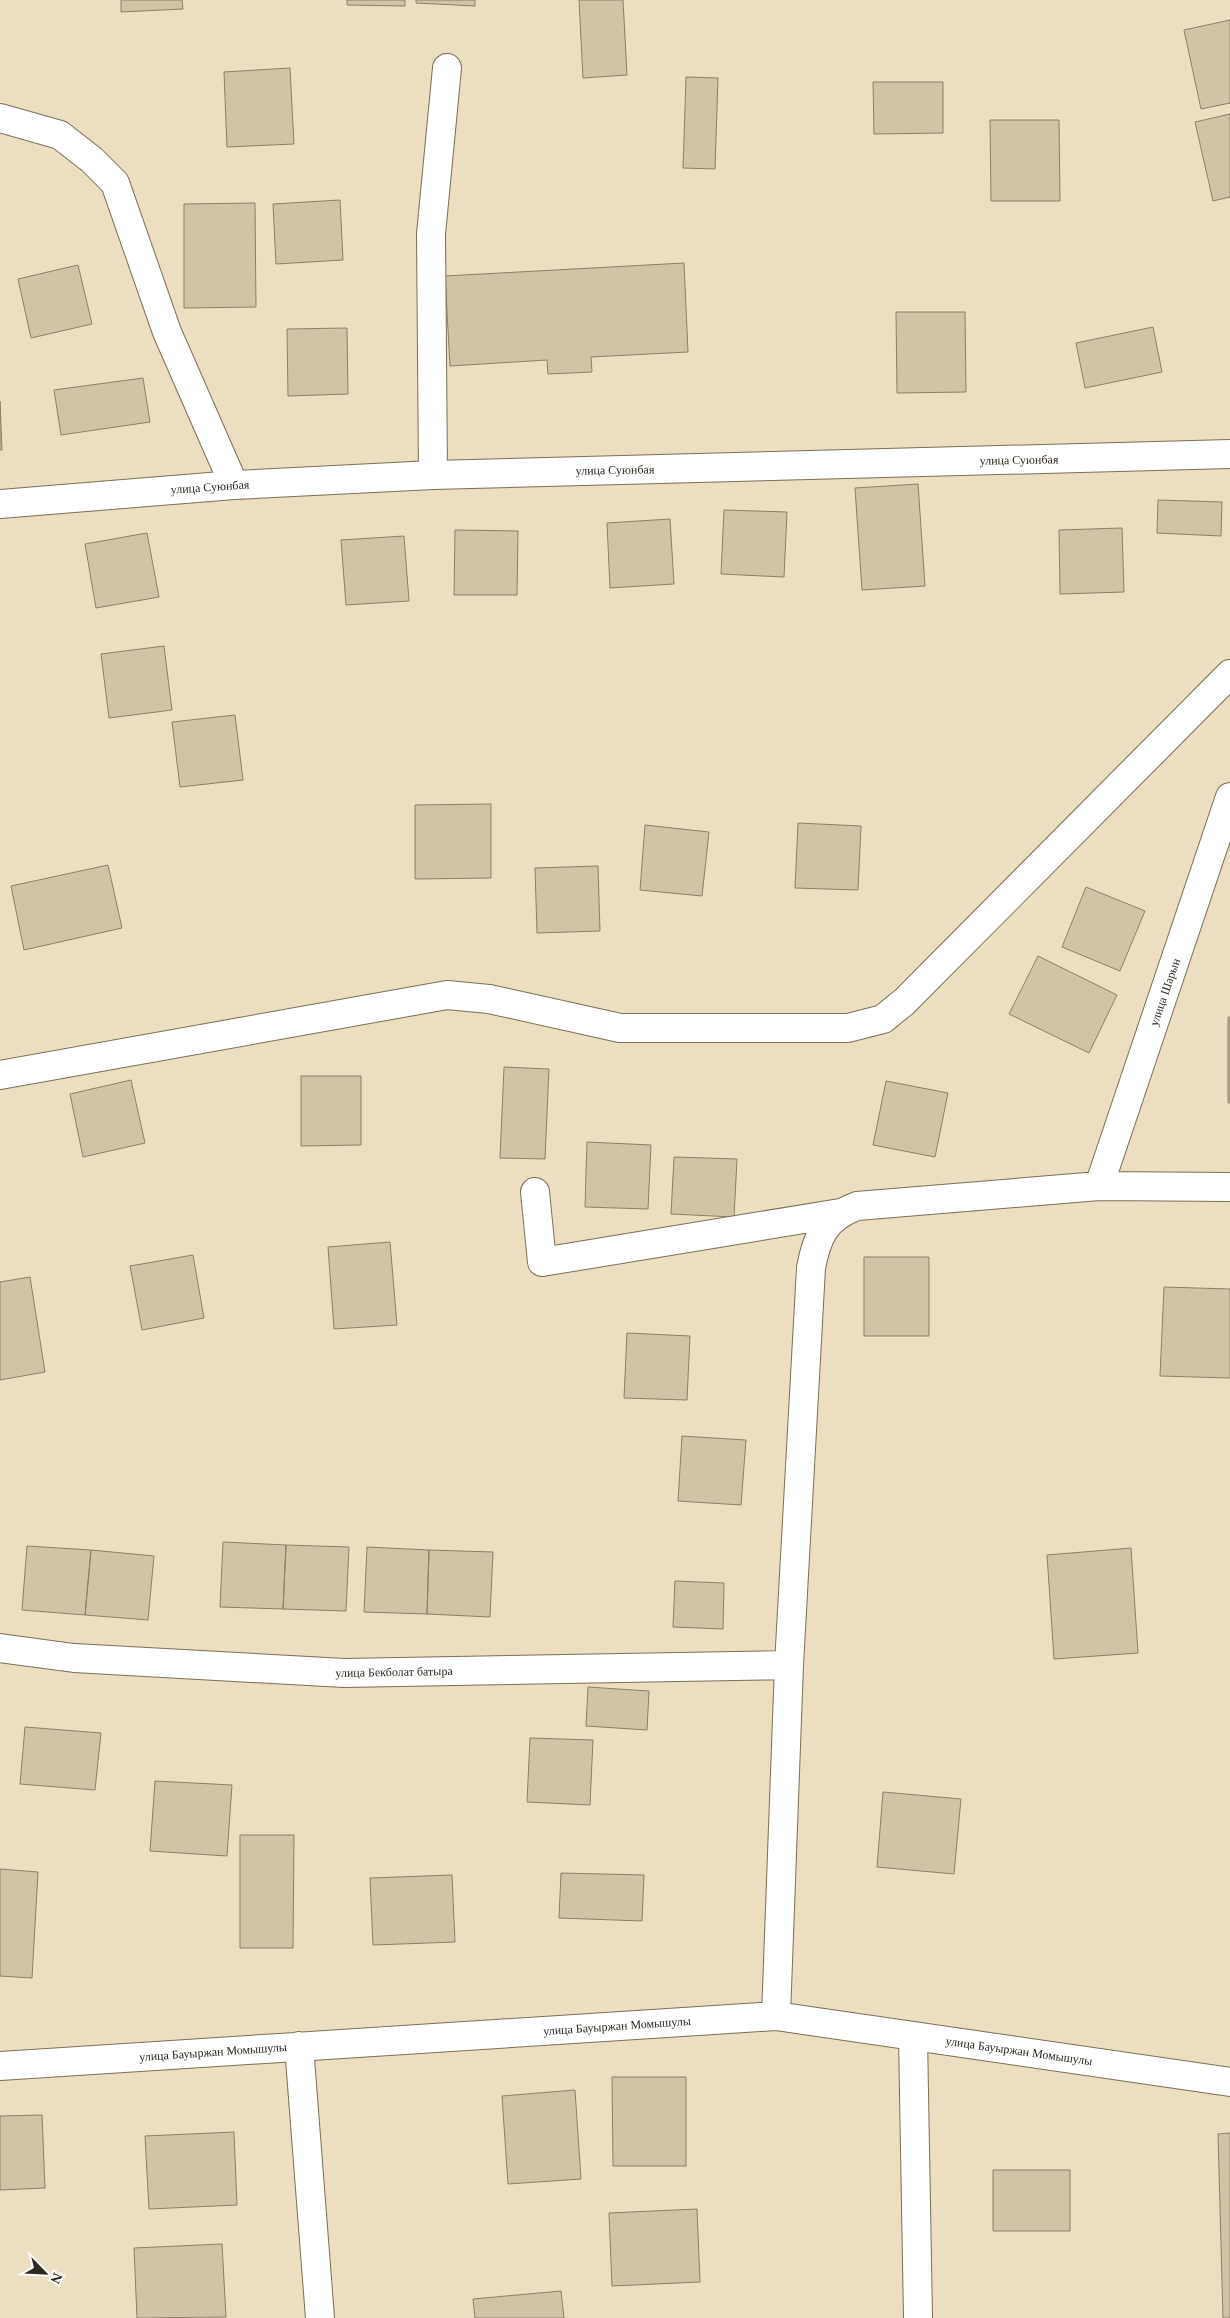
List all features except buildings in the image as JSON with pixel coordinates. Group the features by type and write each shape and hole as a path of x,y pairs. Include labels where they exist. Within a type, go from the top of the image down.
{"street":[{"path":"433,475 431,234 448,68"},
{"path":"0,118 60,136 92,160 115,183 167,332 234,485"},
{"name":"улица Суюнбая","path":"0,504 234,485 433,475 1230,454"},
{"path":"0,1075 447,995 490,999 620,1028 848,1028 883,1018 904,1002 1230,674"},
{"name":"улица Шарын","path":"1099,1186 1230,797"},
{"path":"535,1192 542,1262 840,1213 857,1206 1099,1186 1230,1187"},
{"path":"776,2016 789,1665 811,1268 815,1248 825,1228 840,1213"},
{"name":"улица Бекболат батыра","path":"0,1648 74,1658 344,1674 789,1665"},
{"name":"улица Бауыржан Момышулы","path":"0,2066 776,2016 1230,2082"},
{"path":"913,2036 918,2318"},
{"path":"298,2046 320,2318"}]}
